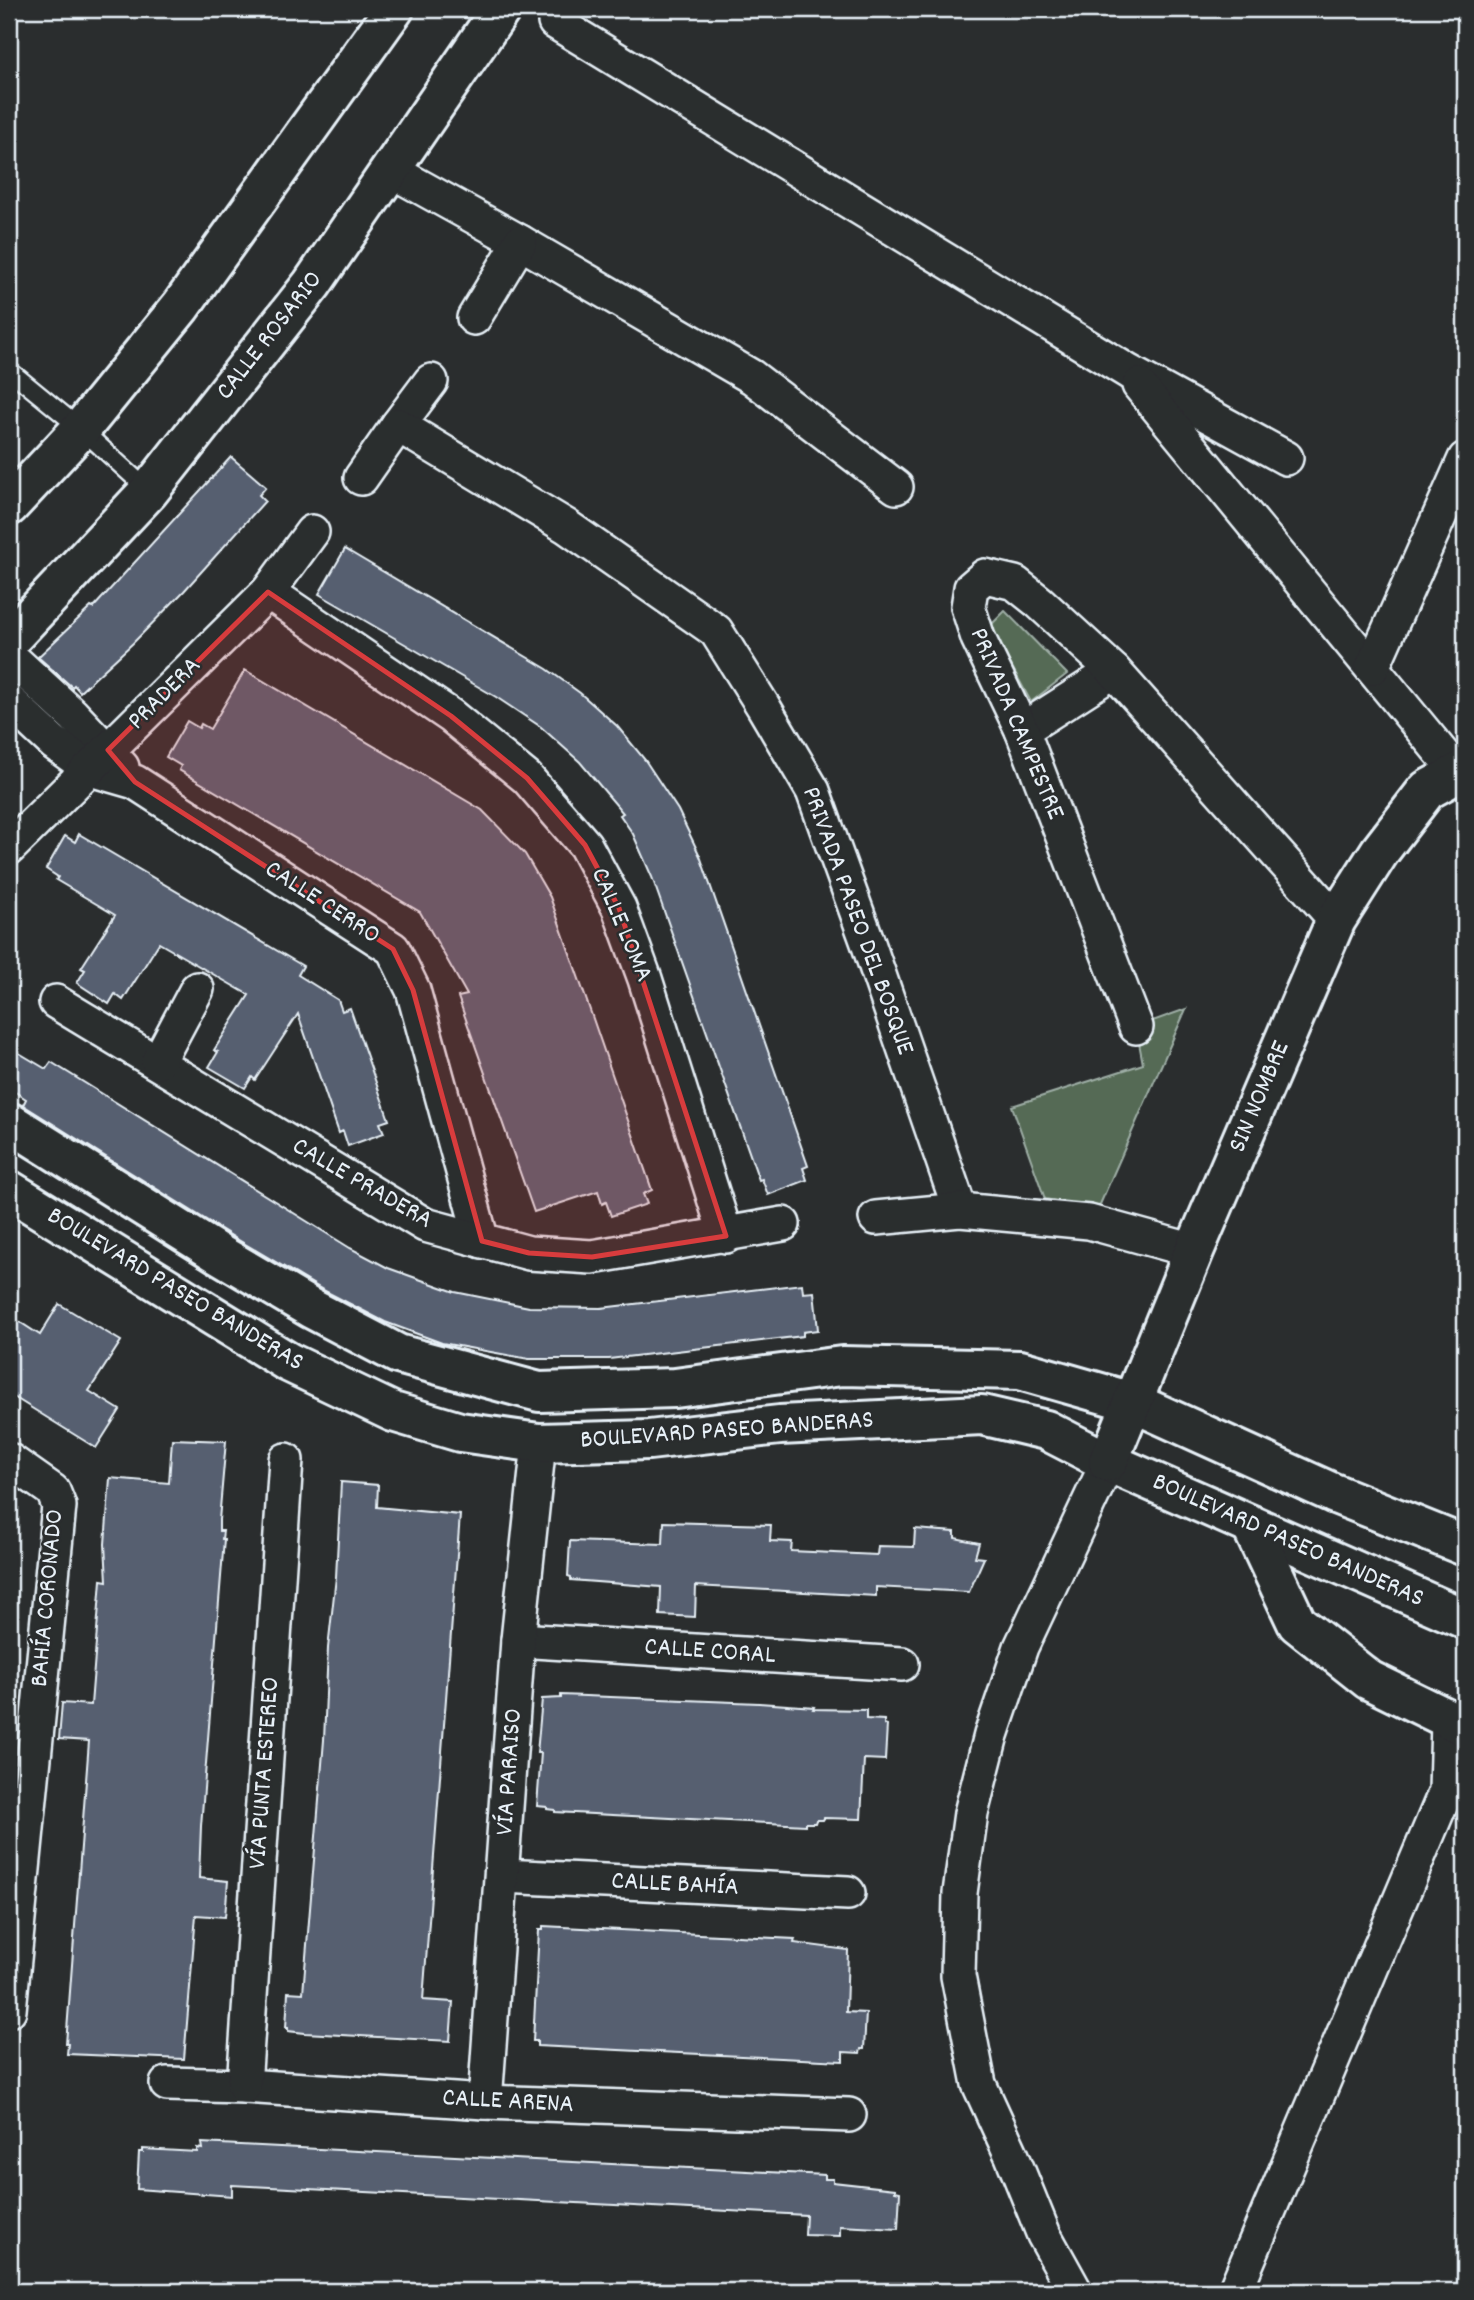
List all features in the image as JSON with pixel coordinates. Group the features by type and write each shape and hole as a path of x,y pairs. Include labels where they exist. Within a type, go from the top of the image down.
{"main road":[{"path":"9,506 81,429 181,306 394,9"},
{"name":"CALLE ROSARIO","path":"9,640 149,491 312,284 501,9"},
{"name":"SIN NOMBRE","path":"1108,1462 1194,1251 1336,920 1380,851 1427,790 1462,771"},
{"name":"BOULEVARD PASEO BANDERAS","path":"9,1122 219,1254 312,1309 398,1354 539,1392 675,1388 842,1366 1020,1370 1132,1402 1333,1493 1465,1546"},
{"name":"BOULEVARD PASEO BANDERAS","path":"9,1190 288,1362 393,1412 460,1433 540,1443 649,1440 780,1425 982,1415 1046,1430 1108,1462 1465,1619"},
{"path":"1251,1525 1297,1623 1370,1680 1457,1724"}],"street":[{"path":"555,22 1129,372 1286,458"},
{"path":"390,170 752,377 896,487"},
{"path":"474,318 520,242"},
{"path":"1129,372 1372,668 1462,771"},
{"path":"361,478 431,381"},
{"name":"PRIVADA PASEO DEL BOSQUE","path":"398,425 566,526 716,631 764,706 813,791 960,1210"},
{"path":"1372,668 1465,459"},
{"name":"PRADERA","path":"9,848 268,592 312,532"},
{"name":"PRIVADA CAMPESTRE","path":"1136,1027 1022,730 978,638 968,607 971,587 985,576 1014,583 1040,602 1114,671 1336,920"},
{"name":"CALLE LOMA","path":"268,592 451,716 527,778 585,845 619,908 646,979 726,1236"},
{"name":"CALLE CERRO","path":"9,656 99,759"},
{"path":"1022,730 1114,671"},
{"name":"CALLE CERRO","path":"9,701 54,743 99,759 393,949 413,989 482,1241"},
{"path":"158,1062 197,989"},
{"name":"CALLE PRADERA","path":"56,1002 425,1225 528,1253 592,1257 726,1236 783,1224"},
{"path":"876,1218 960,1210 1089,1222 1194,1251"},
{"name":"VÍA PARAISO","path":"485,2102 519,1640 540,1443"},
{"name":"BAHÍA CORONADO","path":"9,1460 54,1491 59,1506 9,2010"},
{"name":"VÍA PUNTA ESTEREO","path":"244,2086 286,1460"},
{"path":"1075,2291 1044,2235 979,2084 958,1976 960,1893 971,1813 991,1735 1021,1647 1108,1462"},
{"name":"CALLE CORAL","path":"519,1640 902,1664"},
{"path":"1235,2291 1456,1784 1457,1724"},
{"name":"CALLE BAHÍA","path":"503,1876 848,1893"},
{"name":"CALLE ARENA","path":"167,2084 244,2086 485,2102 849,2115"}],"lane":[{"path":"9,370 81,429 149,491"}],"highlighted area":[{"path":"268,592 451,716 527,778 585,845 619,908 726,1236 592,1257 529,1253 482,1241 413,990 393,949 135,782 108,750"}],"green space":[{"path":"1005,611 1067,674 1031,702 990,626"},
{"path":"1186,1009 1098,1209 1045,1199 1012,1106 1143,1064 1136,1027"}],"building":[{"path":"231,457 266,487 259,495 265,501 133,643 80,692 74,685 72,687 38,657 93,608"},
{"path":"345,549 547,669 580,693 617,726 645,760 678,810 700,856 808,1166 803,1168 807,1180 768,1195 762,1179 759,1180 652,877 633,834 620,815 623,813 580,762 541,727 496,697 319,594"},
{"path":"245,670 482,810 525,854 550,897 591,1013 652,1190 643,1194 647,1204 611,1216 606,1202 602,1204 598,1191 534,1212 458,997 467,995 420,912 179,770 181,766 166,757 187,721 199,728 201,724 210,729"},
{"path":"79,834 303,966 298,975 338,1000 342,1011 350,1008 389,1120 380,1123 384,1133 348,1146 343,1131 339,1133 298,1014 255,1080 252,1077 245,1088 209,1067 218,1052 214,1050 249,995 159,943 123,1000 115,994 109,1004 77,983 85,970 81,968 115,915 56,880 58,877 46,869 65,836 75,842"},
{"path":"9,1047 46,1069 51,1062 350,1248 388,1268 455,1292 529,1307 601,1308 802,1284 803,1293 814,1292 818,1330 803,1332 803,1336 609,1359 529,1359 442,1343 385,1322 323,1290 23,1105 26,1099 9,1088"},
{"path":"59,1304 121,1341 89,1391 120,1410 96,1448 9,1394 9,1315 40,1335"},
{"path":"172,1439 226,1441 219,1520 219,1531 223,1531 224,1539 199,1878 228,1881 225,1917 196,1915 184,2059 67,2054 89,1741 59,1739 62,1703 91,1705 101,1580 107,1581 105,1544 110,1478 169,1483"},
{"path":"341,1482 378,1485 377,1507 460,1515 423,2000 453,2002 450,2041 305,2033 288,2031 286,2028 288,1992 303,1993 324,1740"},
{"path":"664,1522 771,1525 770,1541 792,1542 791,1551 877,1555 878,1546 914,1547 915,1529 955,1532 955,1538 979,1543 975,1557 984,1558 969,1592 876,1587 876,1596 696,1586 695,1617 660,1615 661,1587 571,1580 568,1576 570,1541 663,1544"},
{"path":"561,1695 866,1710 866,1719 884,1720 887,1725 885,1760 864,1759 861,1819 824,1818 805,1825 555,1812 547,1807 537,1806 541,1753 537,1753 542,1699 561,1698"},
{"path":"543,1926 795,1939 794,1943 848,1950 846,2012 866,2013 864,2049 861,2049 860,2053 843,2052 843,2061 537,2046 537,2041 533,2041 539,1930 543,1930"},
{"path":"201,2143 825,2175 825,2179 833,2179 833,2182 895,2189 900,2192 898,2229 840,2226 840,2236 805,2235 806,2215 232,2185 232,2196 137,2189 139,2152 143,2152 143,2149 197,2152 197,2148 202,2149"}]}
